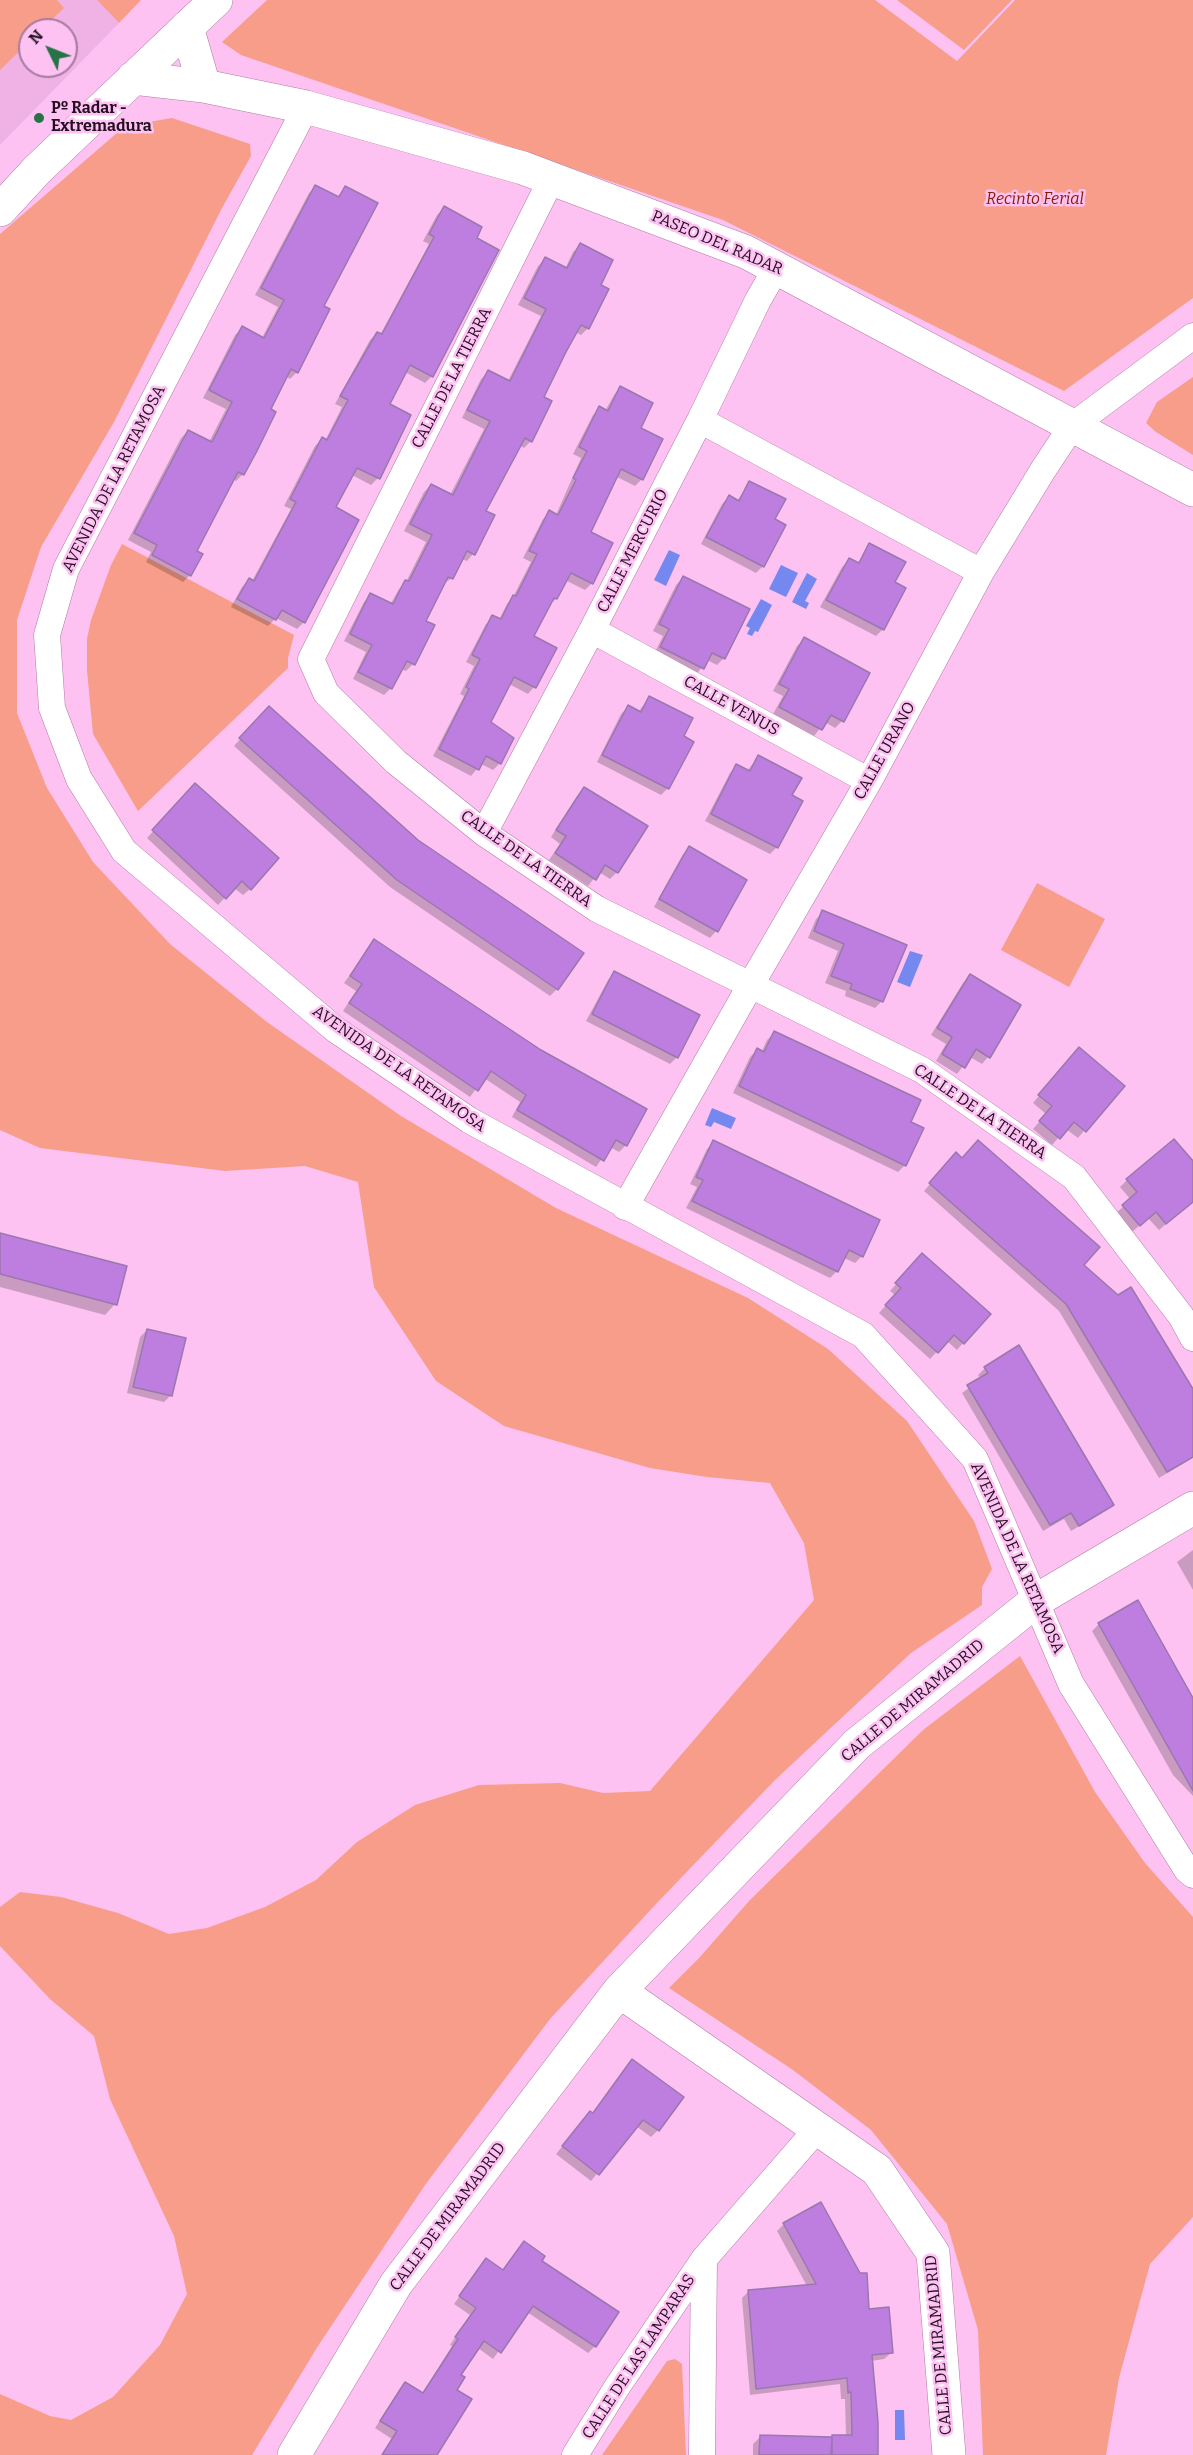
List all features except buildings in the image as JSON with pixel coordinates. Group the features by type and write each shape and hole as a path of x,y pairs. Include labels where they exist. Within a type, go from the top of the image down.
{"street":[{"path":"0,210 37,171 216,0"},
{"path":"187,27 204,86"},
{"name":"PASEO DEL RADAR","path":"134,78 204,86 306,107 552,178 746,252 1193,490"},
{"name":"AVENIDA DE LA RETAMOSA","path":"306,107 66,569 47,635 52,708 79,779 124,850 345,1036 469,1120 863,1335 975,1460 1037,1600 1071,1684 1187,1870 1193,1875"},
{"name":"CALLE DE LA TIERRA","path":"552,178 311,659 326,693 396,762 484,833 597,909 922,1070 1074,1177 1181,1316 1193,1338"},
{"name":"CALLE MERCURIO","path":"484,833 592,630 700,420 758,300 777,267"},
{"name":"CALLE URANO","path":"625,1207 869,782 981,572 1072,426 1193,336"},
{"path":"700,420 981,572"},
{"name":"CALLE VENUS","path":"592,630 869,782"},
{"name":"CALLE DE MIRAMADRID","path":"294,2455 396,2284 619,1991 857,1744 1037,1600 1193,1508"},
{"name":"CALLE DE MIRAMADRID","path":"619,1991 877,2170 933,2253 949,2455"},
{"name":"CALLE DE LAS LAMPARAS","path":"575,2455 617,2387 704,2259 818,2127"},
{"name":"CALLE DE LAS LAMPARAS","path":"702,2455 704,2259"}],"shaded area":[{"path":"0,0 97,0 119,23 78,65 78,18 18,18 18,78 65,78 0,145"}],"green space":[{"path":"0,0 57,0 64,8 54,18 18,18 18,53 0,70"},
{"path":"97,0 141,0 119,23"},
{"name":"Recinto Ferial","path":"267,0 875,0 957,61 1015,0 1193,0 1193,298 1064,391 723,220 241,55 222,42"},
{"path":"897,0 1012,0 964,50"},
{"path":"172,118 250,144 251,156 222,208 114,422 41,547 17,620 17,713 47,788 93,862 170,944 267,1022 401,1116 556,1208 748,1298 828,1349 907,1421 974,1521 992,1569 982,1587 982,1605 911,1653 775,1780 550,2019 425,2185 318,2346 252,2455 0,2455 0,2394 50,2416 71,2420 113,2397 160,2345 187,2294 174,2236 110,2099 94,2036 50,1999 0,1946 0,1907 20,1892 61,1897 118,1913 169,1934 207,1928 265,1907 316,1880 357,1842 415,1805 479,1785 560,1783 603,1793 650,1791 814,1600 804,1543 770,1483 707,1477 650,1468 504,1426 436,1381 374,1287 358,1182 305,1166 225,1171 40,1148 0,1130 0,234 125,126"},
{"path":"1193,377 1193,455 1156,432 1146,423 1157,402"},
{"path":"122,544 294,635 288,668 138,811 93,734 87,670 87,639 91,620 111,565"},
{"path":"1037,883 1105,919 1069,987 1001,950"},
{"path":"1020,1656 1095,1792 1145,1863 1193,1917 1193,2217 1150,2264 1119,2378 1106,2455 983,2455 978,2330 947,2224 871,2130 793,2070 669,1988 700,1957 749,1901 923,1730"},
{"path":"675,2359 682,2364 686,2455 602,2455 667,2361"}],"water":[{"path":"669,550 680,555 666,586 654,580"},
{"path":"781,565 798,573 786,597 769,589"},
{"path":"807,573 817,579 805,601 809,603 806,609 792,602"},
{"path":"761,599 772,605 758,632 755,631 752,636 747,634 750,628 746,626"},
{"path":"910,951 923,955 910,987 897,982"},
{"path":"712,1108 736,1118 731,1129 714,1122 711,1127 705,1125"},
{"path":"895,2410 904,2410 905,2440 895,2440"}],"place":[{"name":"Pº Radar - Extremadura","path":"39,118"}]}
